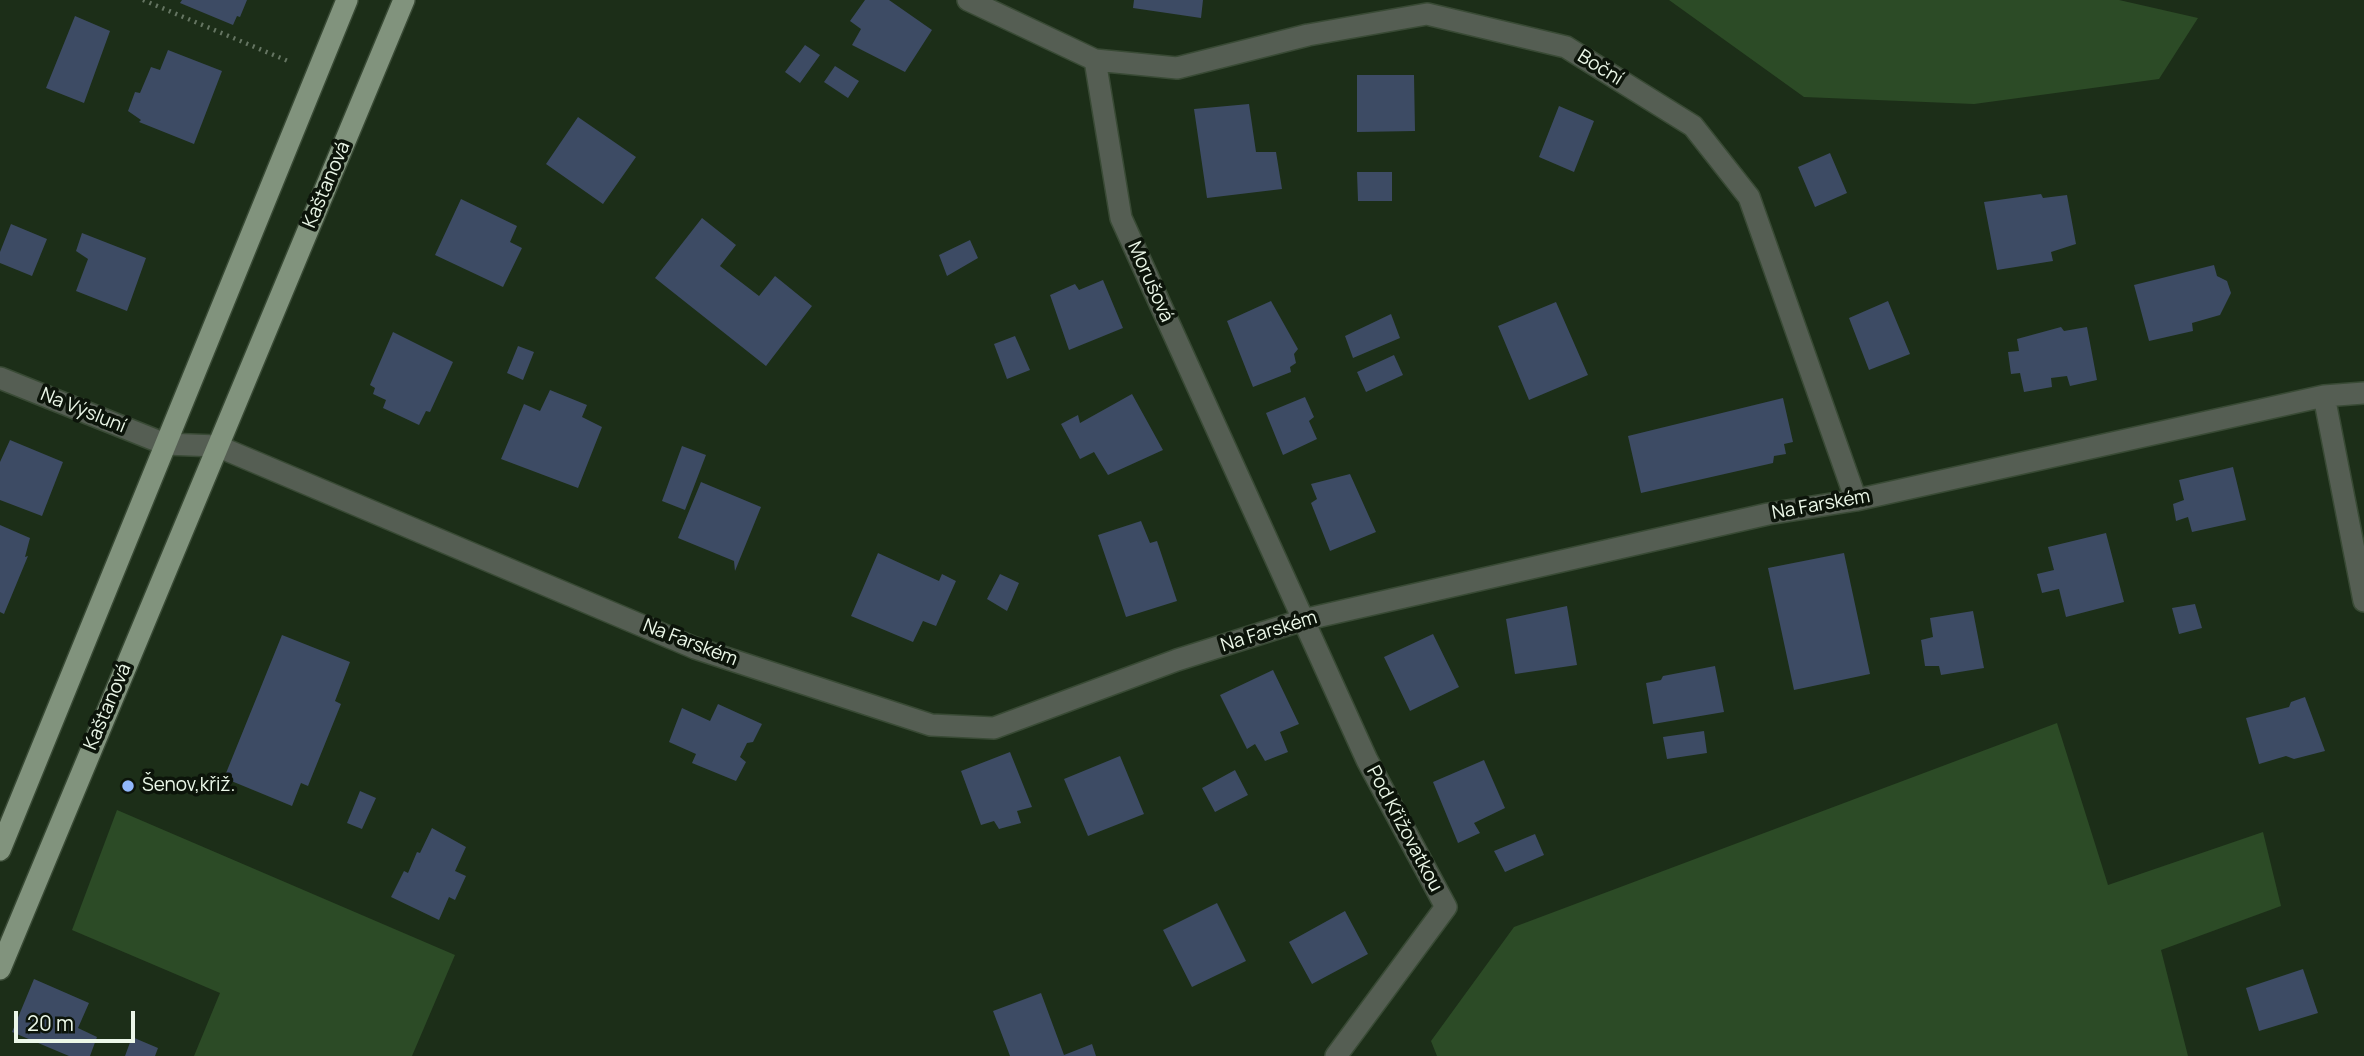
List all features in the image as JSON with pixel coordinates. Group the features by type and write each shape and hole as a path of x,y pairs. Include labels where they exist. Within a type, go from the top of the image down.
{"main road":[{"path":"0,850 347,0"},
{"name":"Kaštanová","path":"0,968 404,0"}],"street":[{"path":"968,0 1095,60"},
{"name":"Boční","path":"1095,60 1177,68 1308,35 1427,14 1566,47 1693,126 1749,197 1856,500"},
{"name":"Morušová","path":"1095,60 1121,218 1303,620"},
{"name":"Na Výsluní","path":"0,378 165,444"},
{"name":"Na Farském","path":"216,446 695,648 931,726 994,728 1177,660 1303,620 1768,514 1856,500 2324,396 2364,393"},
{"path":"2324,396 2364,601"},
{"path":"165,444 216,446"},
{"name":"Pod Křižovatkou","path":"1303,620 1367,761 1446,907 1336,1056"}],"path":[{"path":"143,0 318,74"}],"green space":[{"path":"1669,0 2119,0 2198,18 2159,79 1974,104 1804,97"},
{"path":"2057,723 2108,885 2263,832 2281,906 2161,950 2188,1056 1437,1056 1431,1041 1514,927"},
{"path":"117,810 455,955 412,1056 194,1056 220,993 72,930"}],"building":[{"path":"182,0 247,0 240,17 237,16 233,25 180,3"},
{"path":"865,0 889,0 932,30 905,72 852,45 861,29 850,21"},
{"path":"1134,0 1203,0 1201,18 1133,8"},
{"path":"75,16 110,31 84,103 46,88"},
{"path":"805,45 820,55 800,83 785,72"},
{"path":"168,50 222,71 194,144 139,122 141,120 128,111 135,92 140,93 151,67 160,70"},
{"path":"835,66 859,81 848,98 824,82"},
{"path":"1357,75 1414,75 1415,131 1357,132"},
{"path":"1249,104 1256,152 1276,152 1282,189 1207,198 1194,109"},
{"path":"1559,106 1594,121 1574,172 1539,157"},
{"path":"578,117 636,157 603,204 546,164"},
{"path":"1830,153 1847,193 1815,207 1798,167"},
{"path":"1357,172 1392,172 1392,201 1358,201"},
{"path":"2041,194 2043,198 2067,195 2076,244 2051,252 2053,261 1997,270 1984,202"},
{"path":"461,199 517,226 510,242 522,248 503,287 435,255"},
{"path":"702,218 736,245 720,266 759,296 775,276 812,306 766,366 655,278"},
{"path":"11,224 47,239 32,276 0,263 0,252"},
{"path":"82,233 146,258 127,311 76,291 88,259 76,251"},
{"path":"970,240 978,258 947,276 939,255"},
{"path":"2214,265 2217,276 2227,281 2231,293 2220,315 2192,323 2193,331 2149,341 2134,285"},
{"path":"1103,280 1123,328 1069,350 1050,295 1075,284 1079,290"},
{"path":"1271,301 1298,349 1294,354 1296,363 1290,367 1291,372 1253,387 1227,321"},
{"path":"1888,301 1910,354 1869,370 1849,318"},
{"path":"1556,302 1588,375 1529,400 1498,326"},
{"path":"1391,314 1400,338 1353,358 1345,336"},
{"path":"2061,327 2064,331 2087,327 2097,380 2070,386 2067,376 2051,378 2052,387 2024,392 2020,373 2011,374 2008,352 2019,351 2017,339"},
{"path":"393,332 453,362 430,412 426,411 419,425 383,408 386,400 373,394 375,388 370,385"},
{"path":"1015,336 1030,370 1007,379 994,344"},
{"path":"518,346 534,352 523,380 507,373"},
{"path":"1394,355 1403,375 1366,392 1357,372"},
{"path":"550,390 587,405 582,417 602,427 578,488 501,459 524,404 540,411"},
{"path":"1132,394 1163,450 1108,475 1094,452 1080,459 1061,424 1078,415 1080,423"},
{"path":"1305,397 1314,417 1309,421 1317,439 1283,455 1266,413"},
{"path":"1783,398 1793,442 1784,444 1786,454 1774,456 1773,463 1641,493 1628,436"},
{"path":"10,440 63,462 42,516 0,500 0,462"},
{"path":"682,446 706,455 685,510 662,501"},
{"path":"2233,467 2246,520 2192,532 2188,517 2176,521 2173,504 2184,500 2179,480"},
{"path":"1350,474 1376,532 1330,551 1311,503 1317,499 1311,484"},
{"path":"701,482 761,507 735,571 734,561 678,538"},
{"path":"1141,521 1150,543 1157,541 1177,601 1126,617 1098,535"},
{"path":"0,525 30,538 25,557 28,556 4,614 0,612"},
{"path":"2106,533 2124,602 2066,617 2059,589 2042,593 2037,574 2054,570 2048,547"},
{"path":"878,553 939,581 942,574 956,581 936,626 923,621 913,642 851,616"},
{"path":"1844,553 1870,674 1794,690 1768,568"},
{"path":"1000,574 1019,583 1007,611 987,599"},
{"path":"2195,604 2202,628 2179,634 2172,608"},
{"path":"1567,606 1577,665 1515,674 1506,619"},
{"path":"1973,611 1984,668 1941,675 1939,666 1925,666 1921,640 1933,637 1930,618"},
{"path":"1433,634 1459,687 1410,711 1384,657"},
{"path":"282,635 350,662 335,701 341,704 308,786 301,783 292,806 224,778"},
{"path":"1715,666 1724,712 1653,724 1646,683 1661,680 1663,676"},
{"path":"1273,670 1299,724 1280,732 1288,752 1265,761 1255,744 1247,749 1220,695"},
{"path":"2305,697 2325,751 2294,759 2286,756 2259,764 2246,718 2289,707 2291,702"},
{"path":"718,704 762,724 753,742 747,743 740,757 746,762 736,781 692,763 696,754 669,742 682,708 710,721"},
{"path":"1704,731 1707,753 1667,759 1663,737"},
{"path":"1010,752 1032,807 1017,811 1021,823 999,829 994,821 981,825 961,771"},
{"path":"1120,756 1144,814 1088,836 1064,779"},
{"path":"1484,760 1505,808 1474,823 1480,833 1458,843 1433,782"},
{"path":"1235,770 1248,795 1215,812 1202,788"},
{"path":"360,791 376,798 362,829 347,823"},
{"path":"432,828 466,847 455,871 466,876 455,900 449,897 439,920 391,897 404,871 408,873 417,852 420,853"},
{"path":"1535,834 1544,855 1505,872 1494,851"},
{"path":"1217,903 1246,961 1192,987 1163,930"},
{"path":"1345,911 1368,954 1312,984 1289,942"},
{"path":"2303,969 2318,1013 2259,1031 2246,988"},
{"path":"34,979 89,1003 78,1028 97,1037 90,1056 69,1056 12,1032"},
{"path":"1041,993 1064,1055 1092,1044 1096,1056 1010,1056 993,1011"},
{"path":"132,1037 158,1048 155,1056 125,1056"}],"place":[{"name":"Šenov,křiž.","path":"128,786"}]}
